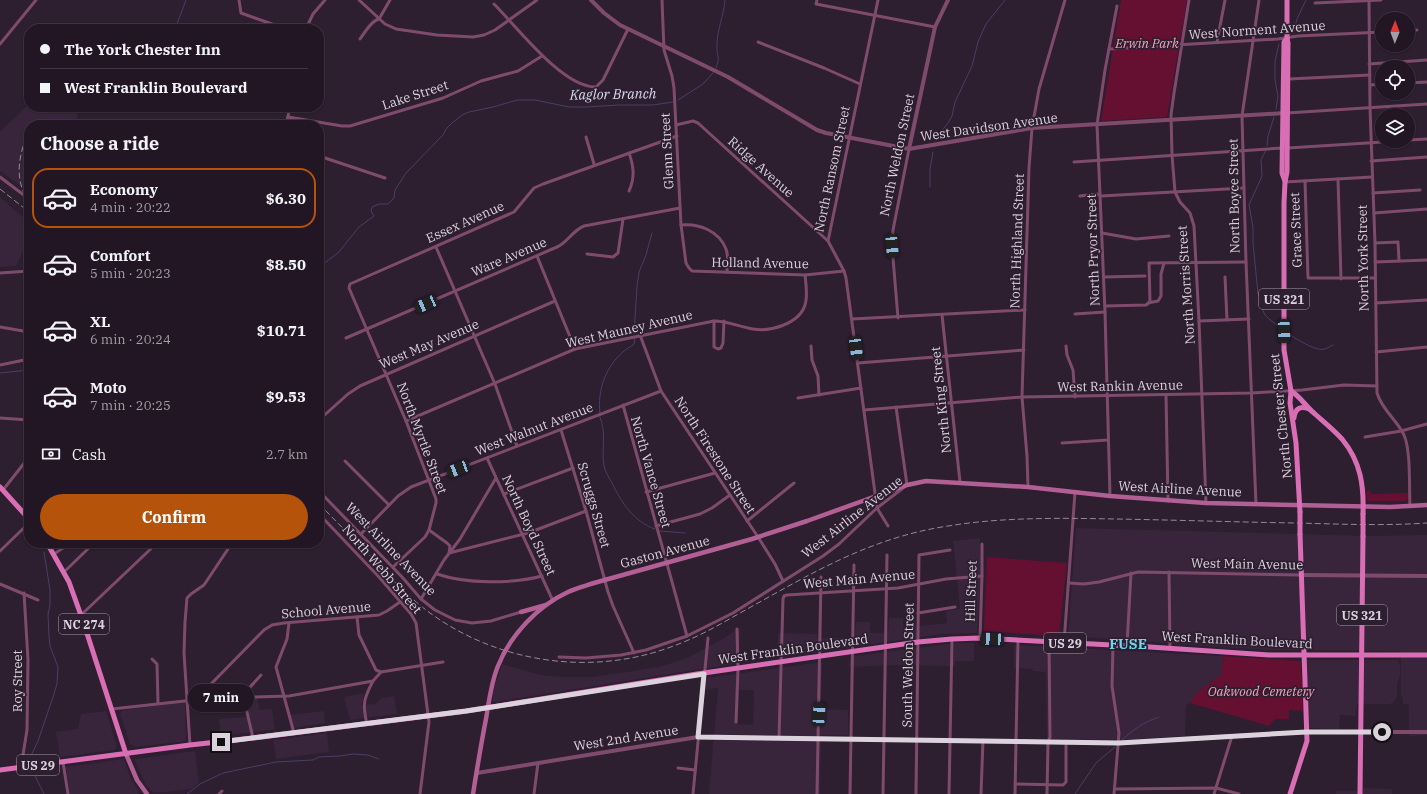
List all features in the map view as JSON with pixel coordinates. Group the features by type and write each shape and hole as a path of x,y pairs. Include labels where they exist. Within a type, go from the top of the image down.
{"main road":[{"name":"North Chester Street","path":"1285,113 1289,79 1287,0"},
{"name":"North Chester Street","path":"1287,38 1284,42 1285,148 1282,173 1285,182 1284,350 1291,391 1289,398 1294,423 1298,464 1301,575"},
{"name":"US 321","path":"1291,391 1297,394 1310,409 1342,439 1354,457 1363,484 1364,506 1360,794"},
{"path":"1294,423 1297,409 1302,407 1310,409"},
{"name":"West Airline Avenue","path":"907,485 931,480 1206,503 1364,506 1427,505"},
{"name":"Gaston Avenue","path":"473,794 492,687 498,666 512,642 529,620 551,602 569,592 604,580 758,537 907,485"},
{"path":"1,488 24,513"},
{"name":"NC 274","path":"50,548 69,582 126,754"},
{"name":"US 321","path":"1290,794 1306,747 1301,575"},
{"path":"520,612 551,602"},
{"path":"526,610 530,610 535,614"},
{"path":"520,612 527,614 529,620"},
{"name":"West Franklin Boulevard","path":"0,770 488,708 738,668 918,642 952,639 980,638 1064,642 1258,654 1427,655"},
{"path":"126,754 144,793"}],"street":[{"path":"0,44 36,0"},
{"path":"239,0 240,13 272,24"},
{"path":"318,0 324,1"},
{"path":"359,0 379,19 398,30 437,35 473,37 490,32 537,0"},
{"path":"360,39 376,19 379,19 390,0"},
{"name":"West Davidson Avenue","path":"591,0 604,13 628,29 728,77 817,130 849,138 909,149 1032,128 1427,104"},
{"name":"Glenn Street","path":"662,0 664,50 674,82 681,225 685,255"},
{"path":"817,0 816,4 935,27"},
{"name":"North Ransom Street","path":"878,0 828,241 844,271 877,508 888,526"},
{"name":"North Weldon Street","path":"898,318 892,246 893,230 935,27 948,0"},
{"name":"North Highland Street","path":"1028,487 1022,397 1029,168 1032,128 1039,86 1065,0"},
{"path":"1174,192 1171,120 1189,0"},
{"path":"1217,42 1224,0"},
{"name":"North Boyce Street","path":"1256,504 1246,262 1242,116 1259,0"},
{"name":"North York Street","path":"1369,0 1371,161 1374,212 1377,386 1380,402 1401,431 1408,448 1410,506"},
{"path":"1315,3 1381,0"},
{"path":"308,24 313,14 324,1"},
{"path":"494,4 554,67 586,86 596,87 603,80 628,29"},
{"name":"North Pryor Street","path":"1110,496 1100,160 1097,125 1104,76 1117,6"},
{"name":"West Norment Avenue","path":"1109,49 1287,38 1298,36 1375,33"},
{"path":"758,42 860,84"},
{"name":"Lake Street","path":"324,123 350,126 443,98 481,81 518,71 542,56"},
{"path":"1369,64 1427,60"},
{"path":"1289,79 1370,75"},
{"path":"1415,83 1427,82"},
{"path":"1370,85 1375,85"},
{"path":"287,120 289,112"},
{"name":"Lake Street","path":"288,116 310,120"},
{"name":"Ridge Avenue","path":"676,125 693,121 698,123 828,241"},
{"name":"Essex Avenue","path":"349,288 350,284 354,281 436,247 514,212 534,188 594,164 677,136"},
{"path":"586,137 594,164"},
{"path":"1415,140 1427,139"},
{"path":"1074,162 1375,143"},
{"path":"629,153 634,177 629,191"},
{"path":"1371,161 1427,157"},
{"path":"324,158 384,178"},
{"path":"0,177 24,195"},
{"path":"1285,182 1372,177"},
{"path":"1338,179 1340,279 1375,278"},
{"name":"Grace Street","path":"1305,181 1308,278 1340,279"},
{"path":"1080,196 1244,188"},
{"path":"1373,193 1420,190"},
{"name":"North Morris Street","path":"1174,192 1190,214 1193,222 1199,321 1206,503"},
{"name":"Ware Avenue","path":"346,338 562,245 578,228 680,208"},
{"path":"1374,212 1427,209"},
{"path":"587,254 613,257 618,253 623,219"},
{"path":"681,225 700,225 721,241 726,250 728,260 727,272"},
{"path":"1102,233 1136,239 1169,236"},
{"path":"1374,243 1398,242 1399,260"},
{"path":"436,247 495,384 518,446"},
{"name":"Holland Avenue","path":"685,255 689,268 692,271 805,275 844,271"},
{"path":"537,256 575,348"},
{"path":"1375,262 1427,260"},
{"path":"1105,306 1147,304 1158,301 1162,296 1162,274 1164,262"},
{"path":"1147,304 1150,302 1149,263 1246,262"},
{"path":"0,273 24,271"},
{"name":"West Mauney Avenue","path":"406,421 495,384 575,348 714,321 724,321 742,327 761,330 770,329 789,322 800,314 805,305 805,275"},
{"path":"1104,277 1145,276"},
{"path":"1225,277 1227,320"},
{"name":"North Myrtle Street","path":"349,288 406,421 435,494 436,503 429,530"},
{"path":"1376,304 1427,300"},
{"name":"West May Avenue","path":"324,416 348,394 360,386 555,301"},
{"path":"852,320 1025,310"},
{"path":"1075,314 1105,312"},
{"name":"North King Street","path":"942,315 960,482"},
{"path":"1199,321 1249,319"},
{"path":"714,321 714,347 718,349 721,348 723,343 724,321"},
{"path":"0,327 24,331"},
{"name":"North Firestone Street","path":"640,335 661,391 758,537 775,564 783,581"},
{"path":"811,346 812,360 818,376 820,394"},
{"path":"1066,346 1073,370 1075,397"},
{"path":"1376,352 1427,347"},
{"path":"858,363 1024,350"},
{"path":"0,365 24,360"},
{"name":"West Rankin Avenue","path":"864,410 1022,397 1251,393 1291,391 1344,385 1377,386"},
{"path":"798,398 861,388"},
{"name":"West Walnut Avenue","path":"361,534 407,489 661,391"},
{"path":"1166,395 1168,501"},
{"name":"North Vance Street","path":"622,406 687,636"},
{"path":"896,407 907,485"},
{"path":"0,418 24,420"},
{"path":"1365,437 1401,431 1427,424"},
{"name":"Scruggs Street","path":"561,430 586,511 604,580 613,606 634,653"},
{"path":"1062,443 1108,440"},
{"name":"North Boyd Street","path":"487,458 542,576 551,602"},
{"path":"345,461 389,505"},
{"path":"1,488 18,472 24,464"},
{"path":"504,494 573,468"},
{"path":"646,492 715,473"},
{"path":"421,599 449,553 460,539 496,478"},
{"path":"747,521 794,483"},
{"name":"West Airline Avenue","path":"559,657 602,658 634,653 673,642 687,636 733,613 823,556 839,544 877,508 907,485"},
{"path":"1064,642 1075,492"},
{"name":"West Airline Avenue","path":"324,495 393,567 421,599 444,615 455,620 468,623 479,623 520,612"},
{"path":"656,526 700,514 712,508 730,495"},
{"path":"449,553 522,535 586,511"},
{"name":"North Webb Street","path":"324,519 379,577 411,614 416,623 429,716 420,794"},
{"path":"0,551 24,528"},
{"path":"393,567 420,543 429,530 448,543 450,546 449,553"},
{"name":"Hill Street","path":"980,638 982,544"},
{"path":"54,554 62,548"},
{"path":"64,572 89,548"},
{"path":"81,616 152,548"},
{"path":"190,745 184,638 187,598 204,585 229,548"},
{"path":"919,585 919,555 950,550"},
{"path":"883,794 887,555"},
{"path":"850,794 854,565"},
{"path":"1170,572 1170,648"},
{"name":"West Main Avenue","path":"1069,583 1084,584 1099,582 1131,573 1170,572 1427,576"},
{"path":"1127,646 1131,573"},
{"path":"437,574 453,578 489,581 529,579 542,576"},
{"name":"West Main Avenue","path":"782,662 784,596 886,589 919,585 946,579 982,576"},
{"path":"817,794 821,577"},
{"path":"0,584 38,600"},
{"name":"South Weldon Street","path":"916,794 919,585"},
{"name":"Roy Street","path":"21,767 27,730 28,660 24,593"},
{"name":"School Avenue","path":"212,698 212,683 264,630 273,625 289,622 379,615 400,602"},
{"path":"918,613 955,607"},
{"path":"357,617 359,635 376,670 380,672 443,662"},
{"path":"289,622 287,639 276,663 276,667 294,733"},
{"path":"736,722 738,668 737,629"},
{"path":"693,794 708,638"},
{"path":"949,794 952,639"},
{"path":"1015,794 1018,640"},
{"path":"1046,794 1048,742 1050,737 1049,642"},
{"path":"1113,645 1112,686 1118,723 1119,743 1114,794"},
{"path":"152,659 157,664 158,703"},
{"path":"779,738 782,662"},
{"path":"367,724 364,702 367,691 380,672"},
{"path":"252,738 243,698 244,693 261,675"},
{"path":"111,709 212,698 283,697 373,681"},
{"name":"West 2nd Avenue","path":"477,773 698,737 1119,743 1306,732 1427,732"},
{"path":"1214,794 1232,736"},
{"path":"981,794 983,740"},
{"path":"1015,784 1063,785 1066,782 1066,742"},
{"path":"63,762 68,794"},
{"path":"534,794 538,763"},
{"path":"678,768 695,770"},
{"path":"1114,789 1216,788 1239,794"}],"shaded area":[{"path":"24,109 24,112 72,112 78,114 76,120 24,120 24,188 0,171 0,132"},
{"path":"0,197 24,219 24,249 16,266 0,267"},
{"path":"1076,528 1369,536 1427,535 1427,735 1409,736 1409,705 1403,704 1403,697 1401,697 1401,651 1264,650 1068,636"},
{"path":"980,538 981,573 977,633 940,634 777,658 778,633 817,634 817,639 855,637 856,622 870,622 870,633 888,633 889,618 903,618 903,626 947,623 946,611 960,609 953,541"},
{"path":"740,628 739,663 494,702 492,700 502,664 540,675 562,677 591,677 627,672 663,666 689,657"},
{"path":"955,643 974,643 974,661 955,661 955,666 901,665 849,667 850,657"},
{"path":"1014,645 1223,656 1221,675 1200,690 1186,706 1185,736 1122,740 1047,739 1046,672 1033,671 1033,669 1014,668"},
{"path":"1307,660 1398,660 1400,666 1400,676 1397,684 1397,696 1394,702 1390,704 1357,704 1356,716 1340,715 1339,729 1308,728"},
{"path":"822,662 821,709 848,710 848,735 821,735 820,794 709,794 718,688 705,690 706,678","holes":["739,690 754,690 753,725 738,724"]},
{"path":"364,693 362,705 375,704 382,698 394,696 397,714 350,720 344,697"},
{"path":"258,698 259,710 272,709 275,729 221,736 219,719 249,717 245,699"},
{"path":"185,702 186,741 136,747 130,744 120,714 123,710"},
{"path":"106,711 117,747 114,750 60,757 56,732 78,729 81,714"},
{"path":"324,711 325,723 294,728 290,715"},
{"path":"327,733 329,752 276,759 273,740"},
{"path":"195,751 199,783 191,789 154,793 146,785 134,759"},
{"path":"124,759 130,777 139,792 137,794 70,794 66,767"},
{"path":"1363,788 1392,789 1392,794 1336,794 1336,791 1362,791"}],"green space":[{"name":"Erwin Park","path":"1121,0 1187,0 1167,117 1101,121"},
{"path":"1370,490 1371,494 1408,493 1408,499 1405,501 1369,501 1367,499 1366,492"},
{"path":"987,557 1067,563 1059,636 984,631"},
{"name":"Oakwood Cemetery","path":"1223,656 1301,661 1303,711 1289,710 1289,719 1275,719 1269,726 1190,703 1196,694 1221,675"}],"waterway":[{"path":"177,24 186,0"},
{"name":"Kaglor Branch","path":"716,68 718,58 717,39 725,0"},
{"path":"937,137 952,116 955,102 972,66 978,42 986,24 1005,0"},
{"path":"1293,34 1297,19 1306,0"},
{"path":"1276,109 1278,96 1275,80 1275,61 1279,44"},
{"name":"Kaglor Branch","path":"678,100 703,84 713,73"},
{"name":"Kaglor Branch","path":"324,263 338,253 359,227 374,216 371,211 372,207 379,204 388,204 394,198 395,190 406,173 443,135 446,129 462,115 517,100 535,100 569,107 653,105 673,102"},
{"path":"1267,146 1268,136 1274,117"},
{"path":"1266,150 1261,160 1262,176 1249,205 1253,227 1258,294 1261,299 1265,315 1279,327"},
{"path":"930,187 930,169 933,152"},
{"path":"634,334 639,272 646,255 652,233"},
{"path":"1287,333 1316,348 1325,349 1333,345"},
{"path":"600,413 599,404 604,379 612,364 625,350 634,344 635,338"},
{"path":"0,373 24,371"},
{"path":"600,417 604,436 604,466 607,474 629,510 641,522 655,529"},
{"path":"660,531 685,533"},
{"path":"30,758 38,741 57,684 58,667 50,646 49,636 48,614 50,605 50,590 44,552"},
{"path":"1122,740 1139,726 1159,717"},
{"path":"1075,794 1096,763 1115,747"},
{"path":"187,794 200,784 223,773 276,762 313,760 319,757 353,754 368,755 379,759"},
{"path":"35,776 44,794"}],"railway":[{"path":"24,145 19,166 19,175 24,193"},
{"path":"0,189 24,208"},
{"path":"324,509 409,596 430,613 457,630 487,644 517,654 549,660 581,662 613,661 645,655 676,645 708,630 815,572 865,549 891,539 948,526 990,521 1053,518 1361,524 1427,523"}],"district":[{"name":"FUSE","path":"1128,644"}],"route":[{"path":"221,742 466,711 704,674 698,737 1119,743 1306,732 1382,732"}]}
